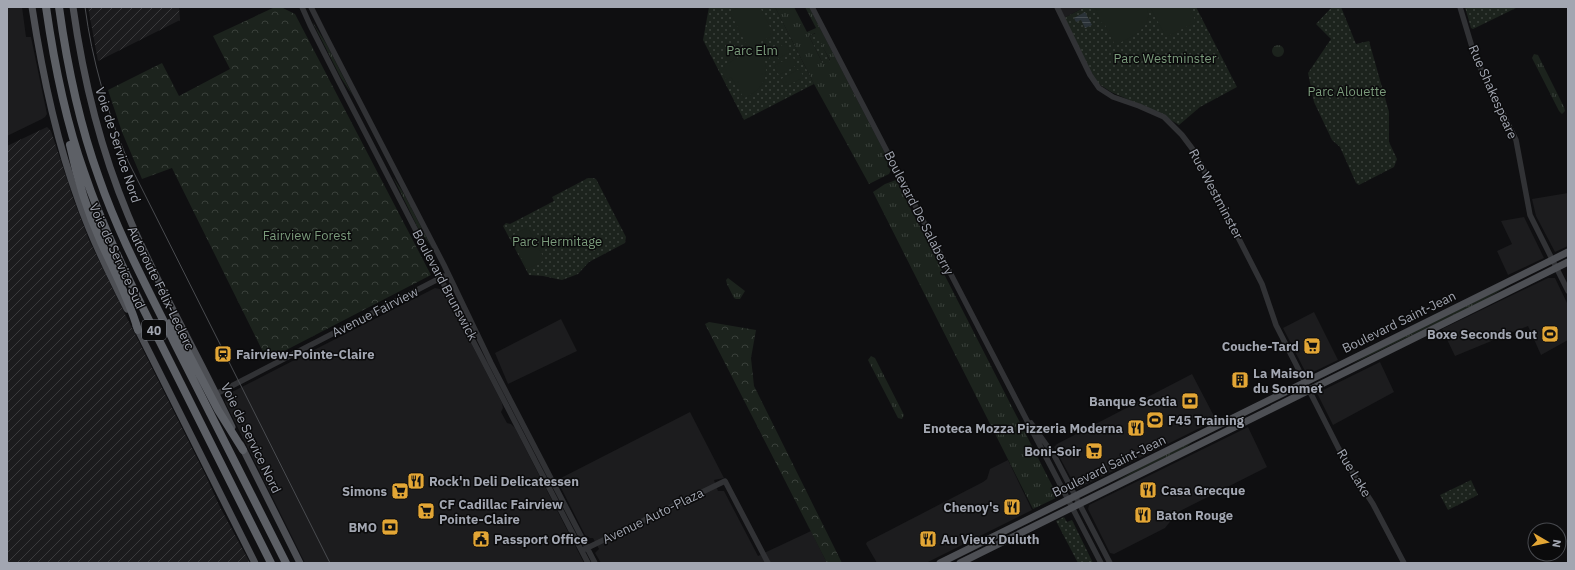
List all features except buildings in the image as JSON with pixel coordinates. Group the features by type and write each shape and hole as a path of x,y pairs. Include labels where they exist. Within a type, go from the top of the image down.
{"highway":[{"name":"Autoroute Félix-Leclerc","path":"46,7 60,87 83,171 112,244 271,563"},
{"name":"Autoroute Félix-Leclerc","path":"59,7 72,83 91,154 111,210 147,289 286,563"},
{"path":"60,87 71,150 83,195 101,242 129,301 138,330"},
{"path":"147,289 185,348 218,410 243,450"}],"main road":[{"name":"Voie de Service Sud","path":"32,7 47,91 58,137 75,190 95,242 255,563"},
{"name":"Voie de Service Nord","path":"73,7 89,95 115,182 141,244 300,563"},
{"name":"Boulevard Saint-Jean","path":"940,563 1568,252"},
{"name":"Boulevard Saint-Jean","path":"960,563 1568,262"},
{"path":"1202,443 1213,433 1213,428"}],"street":[{"name":"Boulevard Brunswick","path":"302,7 316,38 441,278 585,549 595,563"},
{"name":"Boulevard Brunswick","path":"312,7 448,274 585,549 588,563"},
{"name":"Boulevard De Salaberry","path":"812,7 1101,563"},
{"name":"Rue Westminster","path":"1056,7 1090,75 1099,88 1113,97 1164,117 1182,135 1194,151 1262,284 1274,320 1305,382"},
{"name":"Rue Shakespeare","path":"1460,7 1476,60 1516,140 1529,212 1568,291"},
{"name":"Avenue Fairview","path":"216,394 448,274"},
{"name":"Rue Lake","path":"1305,382 1344,459 1373,504 1404,563"},
{"name":"Boulevard De Salaberry","path":"1027,419 1055,457 1110,563"},
{"name":"Avenue Auto-Plaza","path":"585,549 725,481 768,563"}],"shaded area":[{"path":"7,7 22,7 26,37 31,37 47,114 42,119 7,136"},
{"path":"88,7 179,7 180,20 98,61"},
{"path":"1059,7 1085,7 1064,18"},
{"path":"1085,12 1092,25 1085,28 1081,20 1076,22 1074,18"},
{"path":"47,127 51,131 73,198 89,240 219,505 250,563 7,563 7,146"},
{"path":"1568,193 1568,246 1555,252 1536,216 1532,199"},
{"path":"1524,217 1544,258 1508,275 1497,251 1512,244 1501,221"},
{"path":"1548,278 1555,278 1568,305 1568,340 1541,355 1528,326 1455,356 1442,329"},
{"path":"435,288 440,289 448,298 502,403 503,408 501,412 507,423 511,424 515,428 584,563 305,563 225,402 226,398 228,394"},
{"path":"1314,312 1338,360 1307,375 1283,328"},
{"path":"561,319 577,351 508,384 495,353"},
{"path":"1380,362 1394,392 1333,425 1317,393"},
{"path":"1192,374 1216,420 1077,489 1054,447 1057,444"},
{"path":"690,412 724,478 714,480 718,491 724,491 758,556 811,531 827,563 601,563 595,553 599,549 593,538 585,535 557,480"},
{"path":"1248,427 1267,467 1178,512 1165,528 1114,554 1110,553 1088,509 1089,505"},
{"path":"1008,460 1032,510 926,563 877,563 866,544 867,542 983,482 987,479 990,469"}],"green space":[{"name":"Fairview Forest","path":"275,7 281,7 295,14 431,275 267,360 172,168 142,179 122,132 108,90 162,63 179,96 230,69 213,36"},
{"name":"Parc Elm","path":"709,7 775,7 814,84 744,120 703,40"},
{"path":"739,7 760,7 774,35 748,48 730,12"},
{"path":"775,7 794,7 807,32 816,28 805,7 809,7 890,163 887,166 891,170 889,174 869,184 814,84","holes":["815,33 830,60 823,64 809,36"]},
{"name":"Parc Westminster","path":"1085,7 1196,7 1237,87 1200,107 1179,125 1159,113 1111,92 1094,79 1064,18"},
{"path":"1095,7 1146,7 1148,14 1147,21 1140,31 1115,45 1104,23 1102,24"},
{"path":"1150,7 1189,7 1196,22 1166,37"},
{"name":"Parc Alouette","path":"1332,7 1341,7 1356,44 1369,41 1389,112 1389,142 1397,159 1394,167 1359,185 1356,183 1340,147 1332,140 1314,102 1308,73 1331,39 1316,24"},
{"path":"1465,7 1518,7 1473,29 1471,28"},
{"path":"312,21 327,45 353,96 341,78"},
{"path":"816,33 830,61 823,64 809,36"},
{"path":"786,43 790,52 772,62 767,54"},
{"path":"739,45 743,53 728,61 724,53"},
{"path":"1278,45 1282,47 1284,51 1282,55 1278,57 1274,55 1272,51 1274,47"},
{"path":"756,47 762,54 765,61 765,76 763,83 758,89 744,98 731,77 726,80 721,71 725,65"},
{"path":"1534,54 1538,55 1564,107 1565,111 1562,114 1559,111 1532,58"},
{"path":"792,56 797,65 779,75 774,66"},
{"path":"799,69 804,77 785,87 781,79"},
{"path":"393,177 404,194 432,248 418,228"},
{"name":"Parc Hermitage","path":"588,178 596,179 626,237 625,243 589,262 578,274 562,280 529,275 503,226 506,223 510,224 554,201 552,197"},
{"path":"896,180 1058,497 1033,509 873,192 885,184"},
{"path":"528,227 545,260 527,269 510,237"},
{"path":"728,278 745,291 740,299 734,298 727,284 726,280"},
{"path":"1509,285 1485,300 1352,364 1371,353"},
{"path":"709,322 756,330 751,358 754,386 842,563 827,563 705,324"},
{"path":"871,356 875,358 904,415 902,419 898,418 868,360"},
{"path":"1192,442 1185,448 1115,482 1139,468"},
{"path":"1471,480 1478,495 1448,510 1440,495"},
{"path":"1064,517 1067,522 1072,520 1093,563 1078,563 1056,521"}],"tram line":[{"path":"85,7 101,86 113,124 128,161 330,563"}],"place":[{"name":"Boxe Seconds Out","path":"1550,334"},
{"name":"Couche-Tard","path":"1312,346"},
{"name":"Fairview-Pointe-Claire","path":"223,354"},
{"name":"La Maison du Sommet","path":"1240,380"},
{"name":"Banque Scotia","path":"1190,401"},
{"name":"F45 Training","path":"1155,420"},
{"name":"Enoteca Mozza Pizzeria Moderna","path":"1136,428"},
{"name":"Boni-Soir","path":"1094,451"},
{"name":"Rock'n Deli Delicatessen","path":"416,481"},
{"name":"Casa Grecque","path":"1148,490"},
{"name":"Simons","path":"400,491"},
{"name":"Chenoy's","path":"1012,507"},
{"name":"CF Cadillac Fairview Pointe-Claire","path":"426,511"},
{"name":"Baton Rouge","path":"1143,515"},
{"name":"BMO","path":"390,527"},
{"name":"Passport Office","path":"481,539"},
{"name":"Au Vieux Duluth","path":"928,539"}]}
